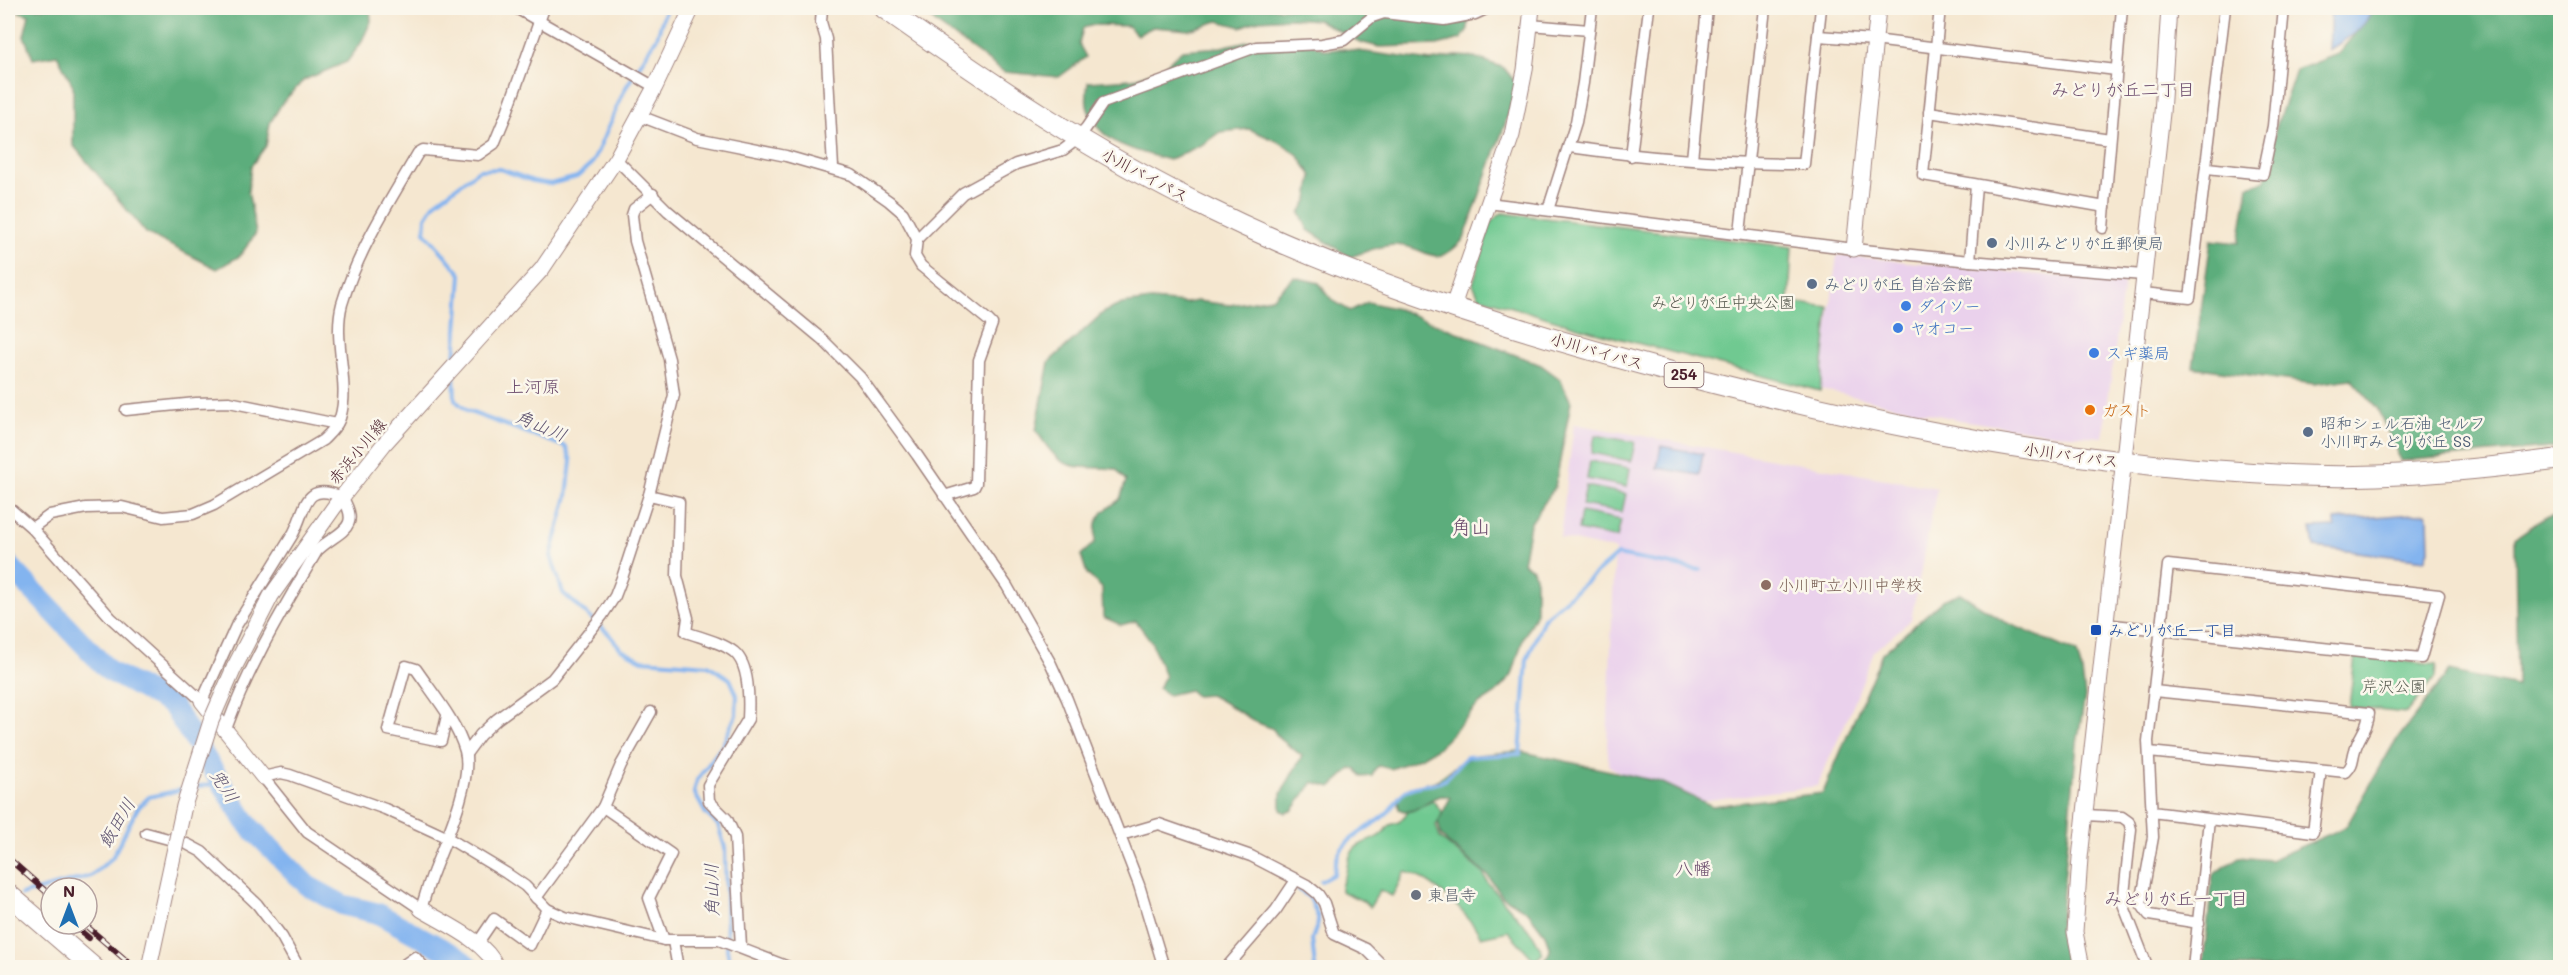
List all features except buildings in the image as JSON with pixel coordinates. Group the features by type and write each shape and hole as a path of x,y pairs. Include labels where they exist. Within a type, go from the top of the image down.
{"highway":[{"name":"小川バイパス","path":"884,8 975,73 1078,138 1150,179 1282,243 1365,277 1610,356 1764,396 1963,438 2125,463 2273,475 2354,476 2429,474 2560,459"},
{"path":"12,897 94,968"}],"street":[{"path":"516,8 649,84"},
{"path":"32,528 50,515 86,508 122,507 163,517 193,514 214,505 323,440 337,424 343,402 338,326 342,306 352,275 370,236 418,153 423,150 478,155 494,144 544,8"},
{"name":"赤浜小川線","path":"149,968 184,806 211,721 234,668 271,596 342,497 384,444 542,269 616,159 640,116 649,84 692,8"},
{"path":"822,8 821,22 826,39 833,168"},
{"path":"917,239 963,193 1016,164 1063,150 1078,138 1103,103 1256,47 1322,44 1344,40 1365,21 1384,13 1444,20 1475,14 1488,8"},
{"path":"1453,306 1512,135 1525,70 1532,8"},
{"path":"1548,210 1563,159 1570,147 1583,82 1592,8"},
{"path":"1631,156 1649,8"},
{"path":"1692,159 1707,8"},
{"path":"1740,233 1765,8"},
{"path":"1570,147 1631,156 1747,164 1804,165 1821,8"},
{"path":"1854,249 1878,8"},
{"path":"1940,8 1923,175 2104,207"},
{"path":"2103,228 2122,8"},
{"path":"2082,968 2075,932 2080,858 2162,113 2169,8"},
{"path":"2143,293 2190,298 2225,8"},
{"path":"2207,168 2263,174 2273,126 2284,8"},
{"path":"1530,25 1589,30"},
{"path":"1818,36 1874,40 2116,70"},
{"path":"1929,112 2110,139"},
{"path":"640,116 697,138 833,168 852,175 903,213 917,239 915,256 921,266 992,324 980,360 976,483 974,487 944,496"},
{"path":"616,159 668,211 823,340 860,377 918,454 944,496 1007,586 1051,664 1121,835 1146,904 1164,968"},
{"path":"1970,261 1977,185"},
{"path":"466,753 497,719 552,679 602,616 615,596 649,495 674,395 669,359 635,241 632,215 634,209 653,194"},
{"path":"1488,203 1854,249 2143,275"},
{"path":"126,410 229,402 337,424"},
{"path":"202,701 236,626 293,534 301,519 306,501 311,494 321,491 342,497 351,515 349,524 343,532 317,551 264,640 243,684 226,729"},
{"path":"649,495 679,502 677,576 688,618 686,632 735,652 743,666 749,707 748,719 708,785 710,801 727,819 735,837 741,947"},
{"path":"8,507 32,528 111,618 202,701 307,832 477,944 490,955 497,968"},
{"path":"2104,624 2161,630 2421,658 2439,595 2168,566 2161,630 2148,741 2152,812 2151,852 2141,904 2149,915 2199,922"},
{"path":"421,909 448,838 460,798 466,753 459,733 416,669 406,666 388,730 441,741 447,716"},
{"path":"2150,752 2346,772 2353,766 2355,749 2368,727 2369,713 2154,691"},
{"path":"536,898 603,807 621,765 651,712"},
{"path":"2152,812 2313,832 2321,770"},
{"path":"263,777 281,773 290,775 375,806 448,838 506,873 525,886 547,909 565,917 668,940 707,938 741,947 791,968"},
{"path":"603,807 671,854 649,898 678,968"},
{"path":"2086,815 2122,817 2129,822 2131,829 2123,904 2148,968"},
{"path":"2193,968 2209,820"},
{"path":"1121,835 1159,824 1174,827 1251,856 1318,894 1334,934 1366,949 1374,955 1380,966"},
{"path":"146,833 187,844 202,852 257,904 282,937 299,968"},
{"path":"1226,968 1276,910 1296,880"},
{"path":"477,944 494,919 530,945 547,909"},
{"path":"399,968 415,957 425,968"}],"shaded area":[{"path":"1837,255 2124,283 2103,437 2054,434 1960,420 1820,389"},
{"name":"小川町立小川中学校","path":"1574,424 1937,488 1911,620 1874,651 1850,713 1817,786 1677,804 1609,766 1607,744 1615,550 1560,538"}],"green space":[{"path":"19,8 370,8 371,21 361,43 347,62 304,80 282,103 270,123 266,146 251,166 248,191 256,233 240,256 217,269 146,233 73,145 73,86 57,55 33,59 24,36 29,15 19,12"},
{"path":"919,8 1469,8 1468,29 1461,39 1437,45 1379,47 1360,42 1318,20 1292,18 1259,20 1241,27 1218,21 1189,30 1153,27 1137,35 1128,26 1094,25 1083,28 1079,44 1086,57 1059,77 1004,72 937,24"},
{"path":"2376,8 2560,8 2560,447 2401,461 2377,408 2351,379 2314,384 2193,367 2211,240 2239,243 2248,186 2265,181 2276,127 2296,70 2338,54"},
{"path":"1256,39 1302,40 1326,50 1344,49 1431,61 1456,56 1474,57 1504,68 1517,84 1510,110 1464,239 1454,249 1438,256 1408,247 1391,245 1350,257 1308,230 1300,213 1308,199 1312,176 1298,155 1281,143 1249,129 1220,132 1203,144 1169,160 1119,144 1099,129 1092,119 1087,106 1088,82 1133,79 1162,68 1182,50 1221,47"},
{"name":"みどりが丘中央公園","path":"1502,213 1792,247 1789,302 1829,307 1820,391 1591,331 1479,297 1473,284 1491,222"},
{"path":"1294,277 1319,283 1332,300 1350,311 1368,302 1398,309 1541,365 1560,379 1571,402 1555,487 1530,524 1523,563 1533,569 1536,580 1536,613 1523,639 1512,675 1496,693 1479,704 1439,747 1422,757 1391,769 1379,766 1372,776 1362,777 1356,769 1351,769 1331,787 1313,782 1293,810 1286,813 1281,810 1281,794 1302,756 1278,737 1273,729 1256,722 1218,699 1209,695 1196,696 1189,690 1168,695 1158,688 1165,677 1151,641 1136,621 1121,625 1103,617 1102,588 1087,574 1081,555 1095,542 1096,523 1103,512 1120,499 1126,481 1116,469 1077,467 1061,461 1053,454 1036,430 1049,362 1104,312 1122,304 1151,300 1186,303 1197,301 1230,305 1272,298"},
{"path":"1595,435 1635,442 1631,461 1592,453"},
{"path":"1590,461 1630,468 1627,487 1587,479"},
{"path":"1586,486 1626,494 1622,512 1582,505"},
{"path":"1581,512 1621,520 1617,538 1578,530"},
{"path":"2560,514 2560,967 2203,967 2213,875 2239,857 2270,860 2346,827 2393,745 2449,671 2517,686 2515,538 2544,518"},
{"path":"1960,593 2003,621 2077,653 2085,696 2077,744 2059,933 2067,967 1541,967 1550,951 1545,934 1528,912 1502,896 1488,876 1441,835 1438,822 1450,798 1437,797 1412,811 1399,809 1398,800 1409,788 1436,781 1461,762 1477,755 1519,751 1661,782 1712,806 1823,793 1882,654 1943,600"},
{"name":"芹沢公園","path":"2355,656 2436,665 2435,678 2406,713 2349,707"},
{"path":"1433,801 1446,816 1436,825 1440,838 1483,873 1488,883 1533,935 1543,953 1535,961 1508,931 1481,937 1458,907 1448,898 1426,881 1405,872 1392,896 1380,890 1370,907 1363,901 1341,891 1352,851 1357,846 1376,838 1390,825 1399,822 1409,811"}],"water":[{"path":"2331,8 2373,8 2361,27 2329,50"},
{"path":"1661,446 1703,454 1699,475 1657,468"},
{"path":"2426,513 2429,550 2425,560 2314,547 2311,528 2335,527 2335,520"}],"waterway":[{"name":"角山川","path":"455,358 461,274 425,232 426,217 435,203 479,170 500,169 533,181 550,184 577,177 592,164 625,89 657,37 666,8"},
{"name":"角山川","path":"454,374 455,400 467,411 566,447 571,461 567,496 551,556 563,593 609,634 621,649 642,660 708,665 730,679 737,695 736,715 722,746 697,780 694,792 706,814 718,825 725,848 727,949 731,968"},
{"path":"1321,881 1334,874 1339,853 1345,845 1386,814 1407,790 1444,780 1467,757 1520,754 1527,659 1544,618 1617,555 1700,570"},
{"name":"兜川","path":"8,564 109,671 172,705 248,825 308,886 343,905 377,913 457,957 471,968"},
{"name":"飯田川","path":"194,787 221,783"},
{"name":"飯田川","path":"21,895 91,876 112,858 137,809 149,797 184,789"},
{"path":"1298,889 1310,898 1318,917 1312,939 1315,968"}],"railway":[{"path":"8,858 39,885"},
{"path":"98,936 135,968"}],"place":[{"name":"小川みどりが丘郵便局","path":"1992,243"},
{"name":"みどりが丘 自治会館","path":"1812,284"},
{"name":"ダイソー","path":"1906,306"},
{"name":"ヤオコー","path":"1898,328"},
{"name":"スギ薬局","path":"2094,353"},
{"name":"ガスト","path":"2090,410"},
{"name":"昭和シェル石油 セルフ 小川町みどりが丘 SS","path":"2308,432"},
{"name":"小川町立小川中学校","path":"1766,585"},
{"name":"みどりが丘一丁目","path":"2096,630"},
{"name":"東昌寺","path":"1416,895"}],"district":[{"name":"みどりが丘二丁目","path":"2123,90"},
{"name":"上河原","path":"533,387"},
{"name":"角山","path":"1471,527"},
{"name":"八幡","path":"1693,869"},
{"name":"みどりが丘一丁目","path":"2176,899"}]}
